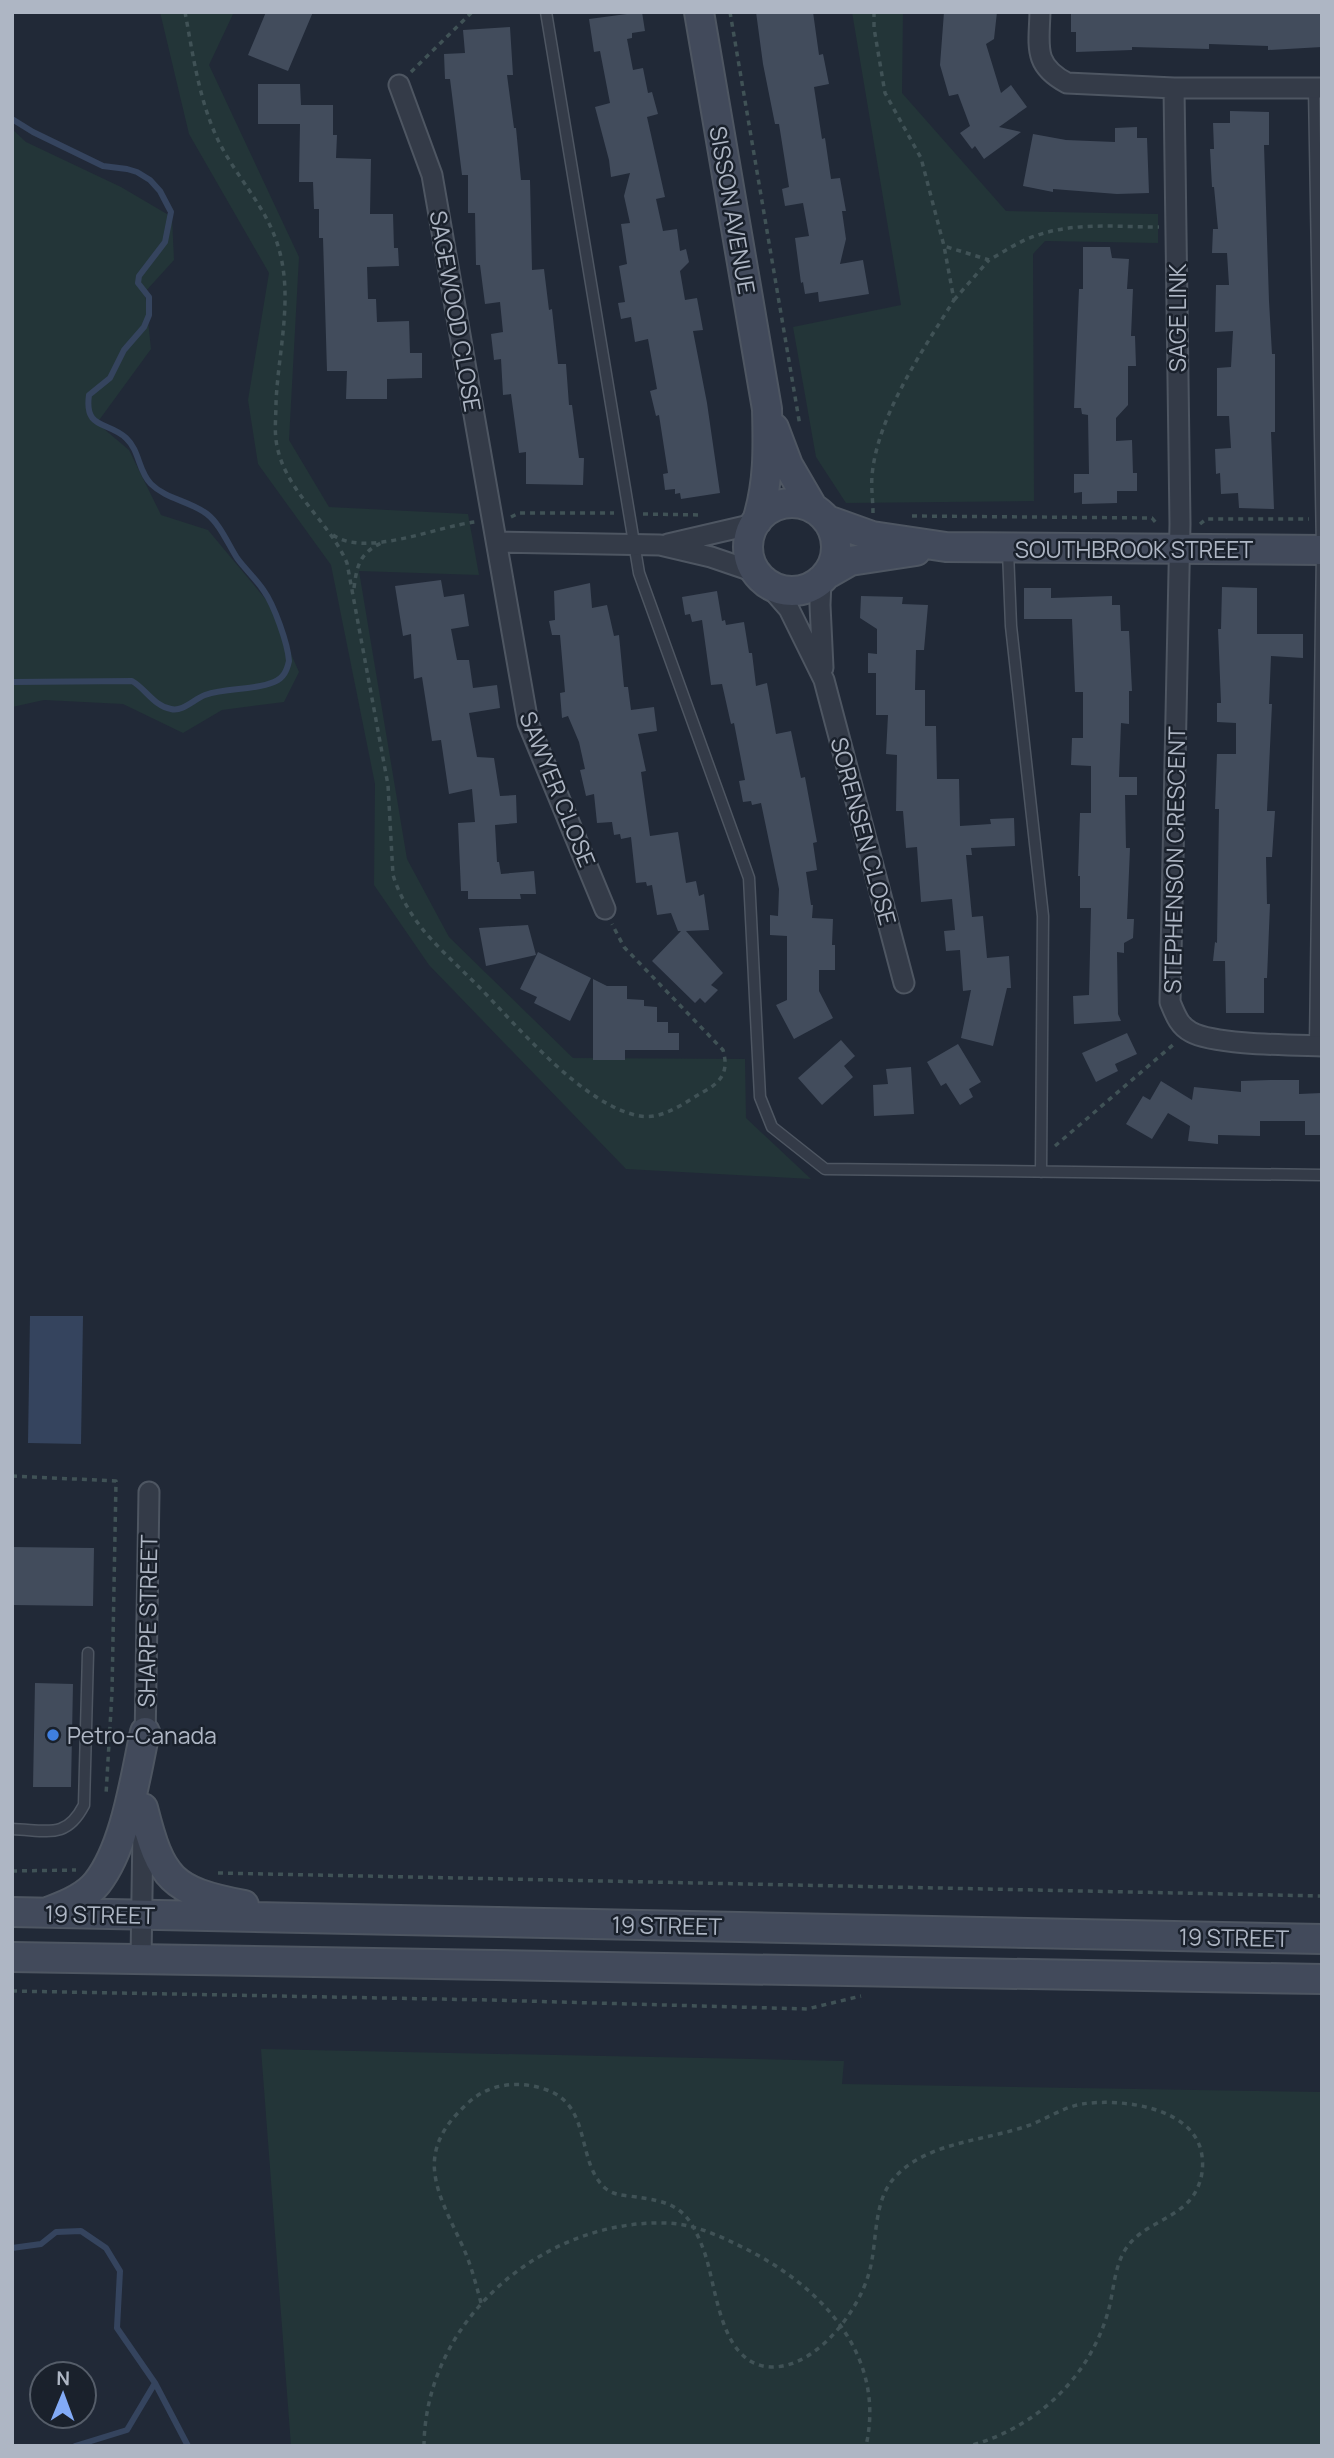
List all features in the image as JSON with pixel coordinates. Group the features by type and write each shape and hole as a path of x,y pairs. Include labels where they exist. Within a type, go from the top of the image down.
{"main road":[{"name":"SISSON AVENUE","path":"699,12 767,409 769,468 764,500 756,522"},
{"name":"SISSON AVENUE","path":"767,409 789,465 821,514"},
{"path":"797,503 821,514 836,534 836,547 825,577 798,590 781,589 763,579 752,567 747,544 756,522 766,510 776,505 797,503"},
{"name":"SOUTHBROOK STREET","path":"821,514 872,536 946,547 1322,550"},
{"name":"SOUTHBROOK STREET","path":"825,577 850,561 946,547"},
{"path":"46,1913 82,1895 96,1884 110,1860 127,1813 145,1732"},
{"path":"144,1808 159,1861 177,1883 215,1899 309,1918"},
{"name":"19 STREET","path":"12,1912 1322,1939"},
{"name":"19 STREET","path":"12,1957 1322,1979"}],"street":[{"path":"1040,12 1039,46 1043,62 1052,75 1067,83 1174,88 1318,88"},
{"name":"SAGEWOOD CLOSE","path":"399,85 432,175 497,542"},
{"name":"SAGE LINK","path":"1174,88 1180,548"},
{"path":"660,545 756,522"},
{"path":"497,542 660,545 711,557 763,579"},
{"name":"SAWYER CLOSE","path":"497,542 528,723 605,909"},
{"name":"STEPHENSON CRESCENT","path":"1180,548 1170,1002 1176,1019 1189,1032"},
{"name":"SORENSEN CLOSE","path":"825,577 820,614 824,680 904,982"},
{"name":"SORENSEN CLOSE","path":"763,579 789,609 824,680"},
{"path":"1189,1032 1207,1039 1318,1046"},
{"name":"SHARPE STREET","path":"141,1959 149,1492"}],"lane":[{"path":"546,12 639,573 749,878 760,1097 772,1127 825,1169 1322,1175"},
{"path":"1318,88 1322,550 1318,1046"},
{"path":"1007,548 1011,626 1043,916 1041,1172"},
{"path":"12,1829 62,1830 76,1820 84,1805 88,1653"}],"path":[{"path":"185,12 209,119 233,166 268,220 282,260 285,309 277,391 277,445 289,477 306,504 331,534 347,563 388,785 394,875 398,888 424,931 559,1070 600,1099 625,1112 642,1117 660,1116 710,1089 722,1079 727,1063 723,1050 624,947 605,909"},
{"path":"399,85 472,12"},
{"path":"730,12 801,435"},
{"path":"874,12 874,28 885,93 921,158 944,246 954,300"},
{"path":"866,515 874,516 872,474 886,418 954,300 989,260 1022,241 1052,231 1089,227 1177,228"},
{"path":"944,246 989,260"},
{"path":"901,516 1152,518 1157,524"},
{"path":"1202,524 1206,519 1321,519"},
{"path":"353,593 360,560 369,549 385,542 475,522"},
{"path":"331,534 348,542 385,542"},
{"path":"1041,1158 1189,1032"},
{"path":"12,1476 116,1482 112,1692 106,1800"},
{"path":"12,1871 82,1870"},
{"path":"214,1872 1322,1896"},
{"path":"12,1991 807,2009 864,1995"},
{"path":"481,2303 462,2245 439,2194 434,2166 440,2138 459,2111 485,2090 499,2085 545,2089 554,2093 572,2110 598,2179 607,2190 614,2194 668,2202 682,2213 705,2254 729,2337 738,2352 748,2359 773,2367 801,2359 817,2350 841,2325 863,2291 870,2271 884,2194 898,2173 924,2155 1024,2127 1081,2104 1114,2103 1161,2110 1172,2115 1186,2126 1201,2148 1203,2162 1198,2188 1189,2202 1127,2246 1119,2264 1101,2335 1069,2386 1048,2406 1020,2426 969,2446"},
{"path":"424,2446 428,2403 445,2354 491,2291 546,2251 588,2236 639,2224 667,2223 691,2227 733,2243 774,2265 802,2284 841,2325 862,2369 867,2389 870,2410 866,2446"}],"shaded area":[{"path":"160,12 234,12 209,65 299,257 289,440 329,507 468,514 479,575 359,571 407,859 449,937 573,1058 745,1059 746,1118 811,1179 626,1169 429,965 374,885 375,784 331,565 258,464 248,400 269,273 189,134"},
{"path":"852,12 903,12 902,93 1006,211 1158,214 1158,243 1045,241 1033,254 1034,501 846,503 816,457 793,327 901,305"},
{"path":"12,129 26,142 121,187 172,217 174,260 145,292 151,349 97,423 129,450 161,515 208,530 268,602 299,672 284,702 222,710 183,733 123,704 44,700 12,707"},
{"path":"261,2049 844,2061 842,2084 1322,2092 1322,2446 291,2446"}],"water":[{"path":"30,1316 83,1316 81,1444 28,1443"}],"building":[{"path":"266,12 313,12 288,71 248,55"},
{"path":"642,12 645,31 632,33 632,38 627,39 633,70 643,68 648,93 652,92 658,114 647,117 665,197 656,199 663,231 677,229 680,251 686,249 689,262 680,271 685,300 697,298 703,330 693,331 720,493 681,499 680,493 675,494 675,489 665,490 663,474 668,473 659,415 656,416 650,391 657,389 648,339 635,342 631,317 621,319 618,303 625,302 619,266 627,264 621,224 630,223 624,196 630,173 611,177 595,107 610,103 600,51 594,52 589,19"},
{"path":"756,12 813,12 819,55 823,54 829,84 814,87 822,139 825,138 831,179 840,178 846,211 842,211 846,239 840,264 863,260 869,294 819,302 818,292 805,294 795,238 809,236 803,203 785,206 782,189 789,187 779,124 775,124 763,64"},
{"path":"944,12 997,12 994,39 986,44 1001,93 1011,85 1027,107 999,127 1021,132 984,159 975,146 972,149 960,133 970,126 958,94 949,96 940,65"},
{"path":"1071,12 1322,12 1322,47 1268,50 1268,46 1209,44 1209,49 1132,47 1132,50 1076,52 1076,32 1071,32"},
{"path":"510,27 513,75 507,75 521,180 530,180 532,270 544,269 558,364 566,364 569,405 572,405 579,458 584,458 583,485 526,484 526,452 519,453 511,394 503,395 501,359 494,360 491,334 503,332 500,302 485,304 480,265 476,265 475,213 468,213 468,175 462,175 450,79 445,79 444,54 465,53 463,30"},
{"path":"258,84 300,84 301,105 333,105 333,135 337,135 336,158 371,159 370,214 393,214 394,248 398,248 399,266 367,267 368,299 376,299 377,322 409,321 410,353 422,353 422,378 387,379 387,399 346,399 347,371 327,371 323,238 319,238 319,209 314,209 313,182 299,182 300,124 258,124"},
{"path":"1230,111 1269,112 1269,145 1264,145 1269,301 1272,354 1275,354 1275,432 1271,432 1274,509 1239,508 1238,493 1221,494 1220,473 1216,474 1215,449 1231,448 1229,416 1217,416 1217,368 1231,367 1233,331 1215,332 1216,285 1229,285 1227,253 1212,253 1213,229 1218,229 1210,149 1214,149 1213,123 1230,123"},
{"path":"1137,127 1137,138 1147,138 1149,193 1117,194 1053,189 1053,192 1023,186 1033,134 1066,140 1115,142 1115,128"},
{"path":"1083,247 1110,247 1112,258 1129,259 1127,289 1133,289 1131,336 1135,336 1136,366 1128,366 1128,405 1116,418 1116,441 1132,440 1133,473 1137,473 1137,491 1117,491 1117,503 1082,504 1082,492 1074,493 1074,474 1089,474 1088,415 1082,414 1081,408 1074,408 1079,289 1083,289"},
{"path":"441,580 444,597 464,594 469,626 451,629 457,660 469,660 473,688 497,685 500,708 469,713 477,757 494,758 500,796 516,795 517,823 495,825 497,862 501,874 534,871 536,894 520,894 521,899 468,899 468,891 461,891 458,823 475,822 472,789 449,794 441,740 432,741 422,677 414,679 411,634 403,636 395,586"},
{"path":"590,583 592,608 607,605 614,636 619,635 624,687 628,687 631,710 654,707 657,731 638,734 646,771 641,772 650,836 678,832 686,883 696,881 699,896 704,894 709,930 686,931 723,973 711,985 718,990 705,1003 700,998 695,1003 652,961 681,931 678,931 671,913 657,915 652,885 647,886 646,882 636,883 631,837 621,839 620,834 614,835 612,822 597,823 594,794 586,796 580,770 585,769 579,742 568,716 562,718 560,693 565,692 560,635 552,635 549,621 555,620 554,591"},
{"path":"1222,587 1257,588 1257,634 1303,634 1303,658 1271,656 1269,704 1272,704 1267,811 1275,811 1272,857 1266,857 1267,904 1270,904 1264,1013 1226,1013 1225,961 1213,961 1215,942 1217,943 1217,754 1236,754 1236,723 1217,722 1217,703 1221,703 1218,629 1221,629"},
{"path":"1024,588 1051,588 1051,598 1112,596 1112,605 1120,605 1121,631 1129,631 1132,691 1129,691 1129,724 1121,723 1119,777 1137,777 1137,795 1125,795 1126,848 1130,848 1127,919 1134,919 1133,938 1124,943 1124,953 1117,952 1118,1014 1121,1021 1074,1024 1073,996 1089,995 1091,908 1080,908 1078,876 1080,813 1091,813 1091,766 1071,765 1072,738 1083,738 1083,692 1075,692 1072,619 1024,619"},
{"path":"717,591 722,621 725,620 726,625 744,622 749,653 752,653 756,686 767,683 776,734 791,731 801,778 805,777 817,842 813,843 817,870 806,872 813,905 812,918 833,919 835,970 819,970 819,991 833,1018 794,1039 776,1005 787,1000 787,936 770,935 770,915 778,916 779,889 761,803 752,805 751,801 743,802 739,781 745,780 734,723 731,724 722,684 711,685 702,620 692,622 690,614 685,615 682,597"},
{"path":"861,596 903,597 902,604 928,605 924,650 916,650 915,690 925,690 925,726 936,726 937,779 959,779 960,826 991,824 990,819 1014,818 1015,846 971,848 972,855 966,855 972,917 983,916 987,958 1009,956 1011,988 1007,988 993,1046 961,1038 971,990 963,991 960,950 946,951 944,931 955,930 952,899 921,902 917,847 906,848 903,811 896,811 897,755 886,754 888,715 876,715 876,673 868,673 868,653 877,654 877,629 860,618"},
{"path":"528,925 536,955 486,966 479,928"},
{"path":"538,952 591,978 570,1021 534,1003 537,997 520,989"},
{"path":"593,979 607,986 627,986 627,999 644,1000 644,1006 657,1007 657,1022 668,1022 668,1033 679,1033 679,1050 625,1050 625,1060 593,1060"},
{"path":"1127,1033 1137,1054 1115,1064 1118,1071 1096,1082 1082,1053"},
{"path":"841,1040 855,1056 844,1066 853,1077 822,1105 798,1078"},
{"path":"958,1044 981,1082 969,1089 973,1097 960,1105 946,1083 941,1086 927,1062"},
{"path":"911,1067 914,1114 874,1116 873,1085 888,1084 886,1069"},
{"path":"1299,1080 1299,1094 1322,1093 1322,1135 1305,1135 1305,1121 1260,1121 1260,1136 1218,1135 1218,1144 1188,1141 1190,1126 1168,1113 1152,1139 1126,1124 1143,1096 1150,1100 1161,1081 1192,1100 1194,1087 1241,1092 1241,1081"},
{"path":"12,1547 94,1548 93,1606 12,1605"},
{"name":"Petro-Canada","path":"35,1683 73,1684 71,1787 33,1787"}],"waterway":[{"path":"12,119 103,166 137,172 150,180 160,191 171,212 165,242 139,276 138,283 149,297 149,315 144,327 124,350 110,378 89,395 90,414 94,420 119,433 131,443 151,484 207,514 216,523 237,558 268,597 283,635 289,661 284,673 274,682 213,693 175,709 155,701 132,681 12,682"},
{"path":"12,2248 41,2244 56,2232 81,2231 106,2248 120,2271 117,2328 155,2383 188,2446"},
{"path":"75,2446 127,2430 155,2383"}],"place":[{"name":"Petro-Canada","path":"53,1735"}]}
